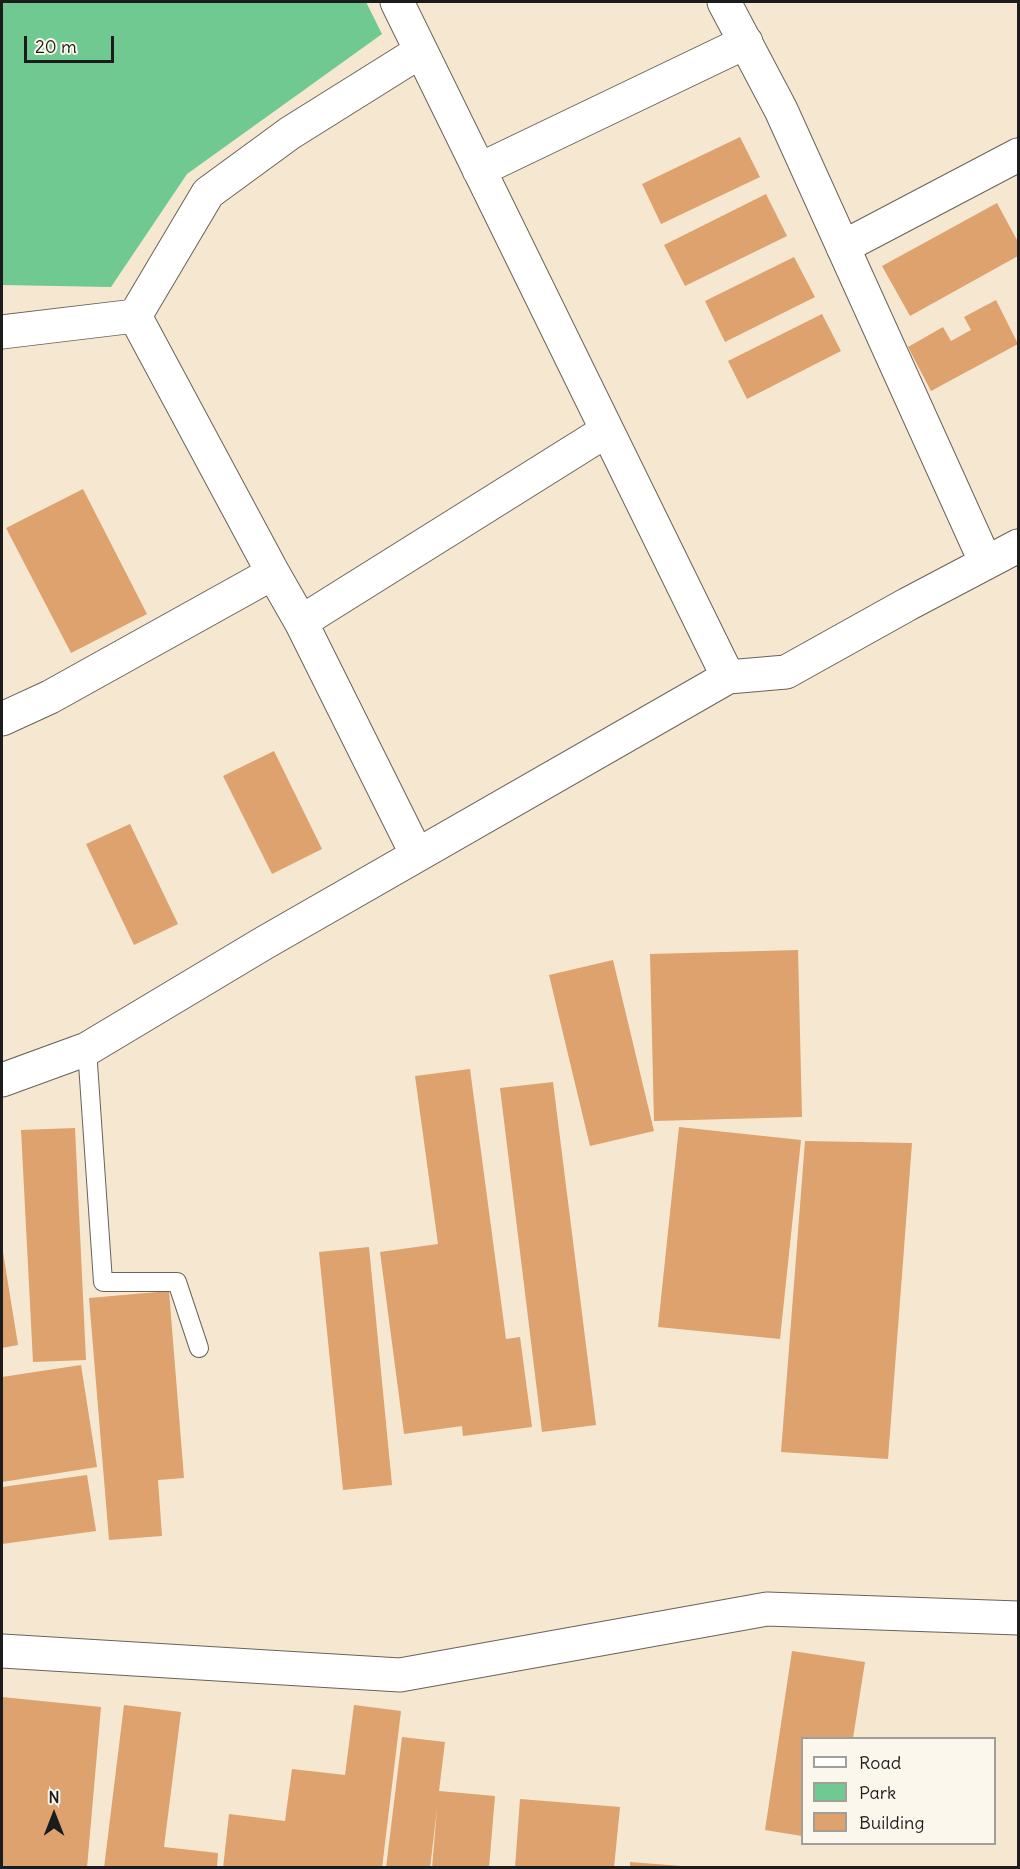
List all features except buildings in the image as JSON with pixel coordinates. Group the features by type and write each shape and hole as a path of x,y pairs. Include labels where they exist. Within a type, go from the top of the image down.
{"street":[{"path":"397,2 728,677"},
{"path":"724,2 781,110 986,563"},
{"path":"479,170 746,42"},
{"path":"135,316 208,193 290,133 421,51"},
{"path":"843,247 1018,155"},
{"path":"2,332 135,316"},
{"path":"135,316 300,622 417,855"},
{"path":"300,622 606,431"},
{"path":"2,1080 87,1049 417,855 728,677 786,672 1018,546"},
{"path":"2,719 50,697 273,573"},
{"path":"2,1651 400,1675 767,1609 1018,1618"}],"lane":[{"path":"87,1049 103,1282 177,1282 199,1348"}],"green space":[{"path":"2,2 366,2 382,34 187,174 111,287 2,285"}]}
